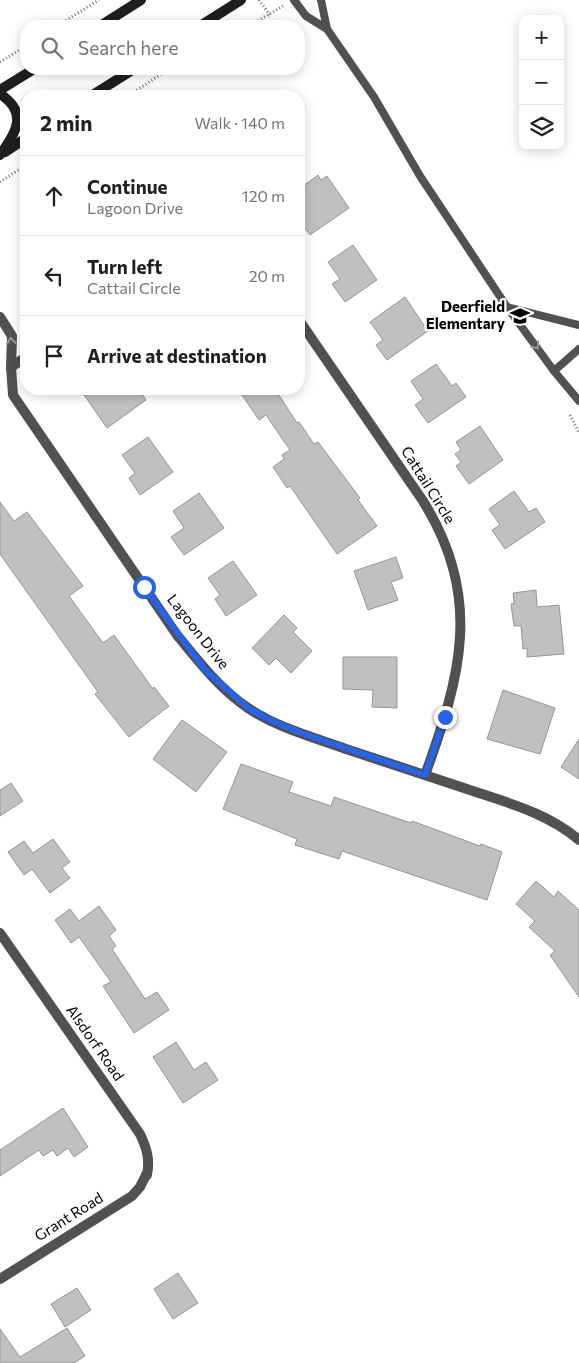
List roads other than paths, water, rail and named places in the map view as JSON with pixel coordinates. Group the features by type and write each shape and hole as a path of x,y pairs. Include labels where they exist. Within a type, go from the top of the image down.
{"main road":[{"path":"109,20 141,0"},
{"path":"209,20 241,0"},
{"path":"0,155 16,134 18,120 16,108 0,92 25,75"},
{"path":"101,90 125,75"},
{"path":"0,155 20,142"}],"street":[{"name":"Lagoon Drive","path":"0,318 12,336 11,367 14,395 177,634 205,670 248,708 270,720 304,734 546,818 579,840"},
{"name":"Cattail Circle","path":"305,329 423,501 437,524 450,556 457,585 461,616 459,659 449,703 425,775"},
{"path":"0,362 11,367 20,361"},
{"name":"Alsdorf Road","path":"0,933 140,1134 147,1149 149,1162 147,1175 147,1173"},
{"name":"Grant Road","path":"0,1278 132,1196 140,1187 147,1173"}],"lane":[{"path":"294,0 306,16 327,29 374,96 420,176 507,307 554,371 579,401"},
{"path":"321,0 327,29"},
{"path":"507,307 579,325"},
{"path":"554,371 579,349"}],"place":[{"name":"Deerfield Elementary","path":"520,316"}]}
